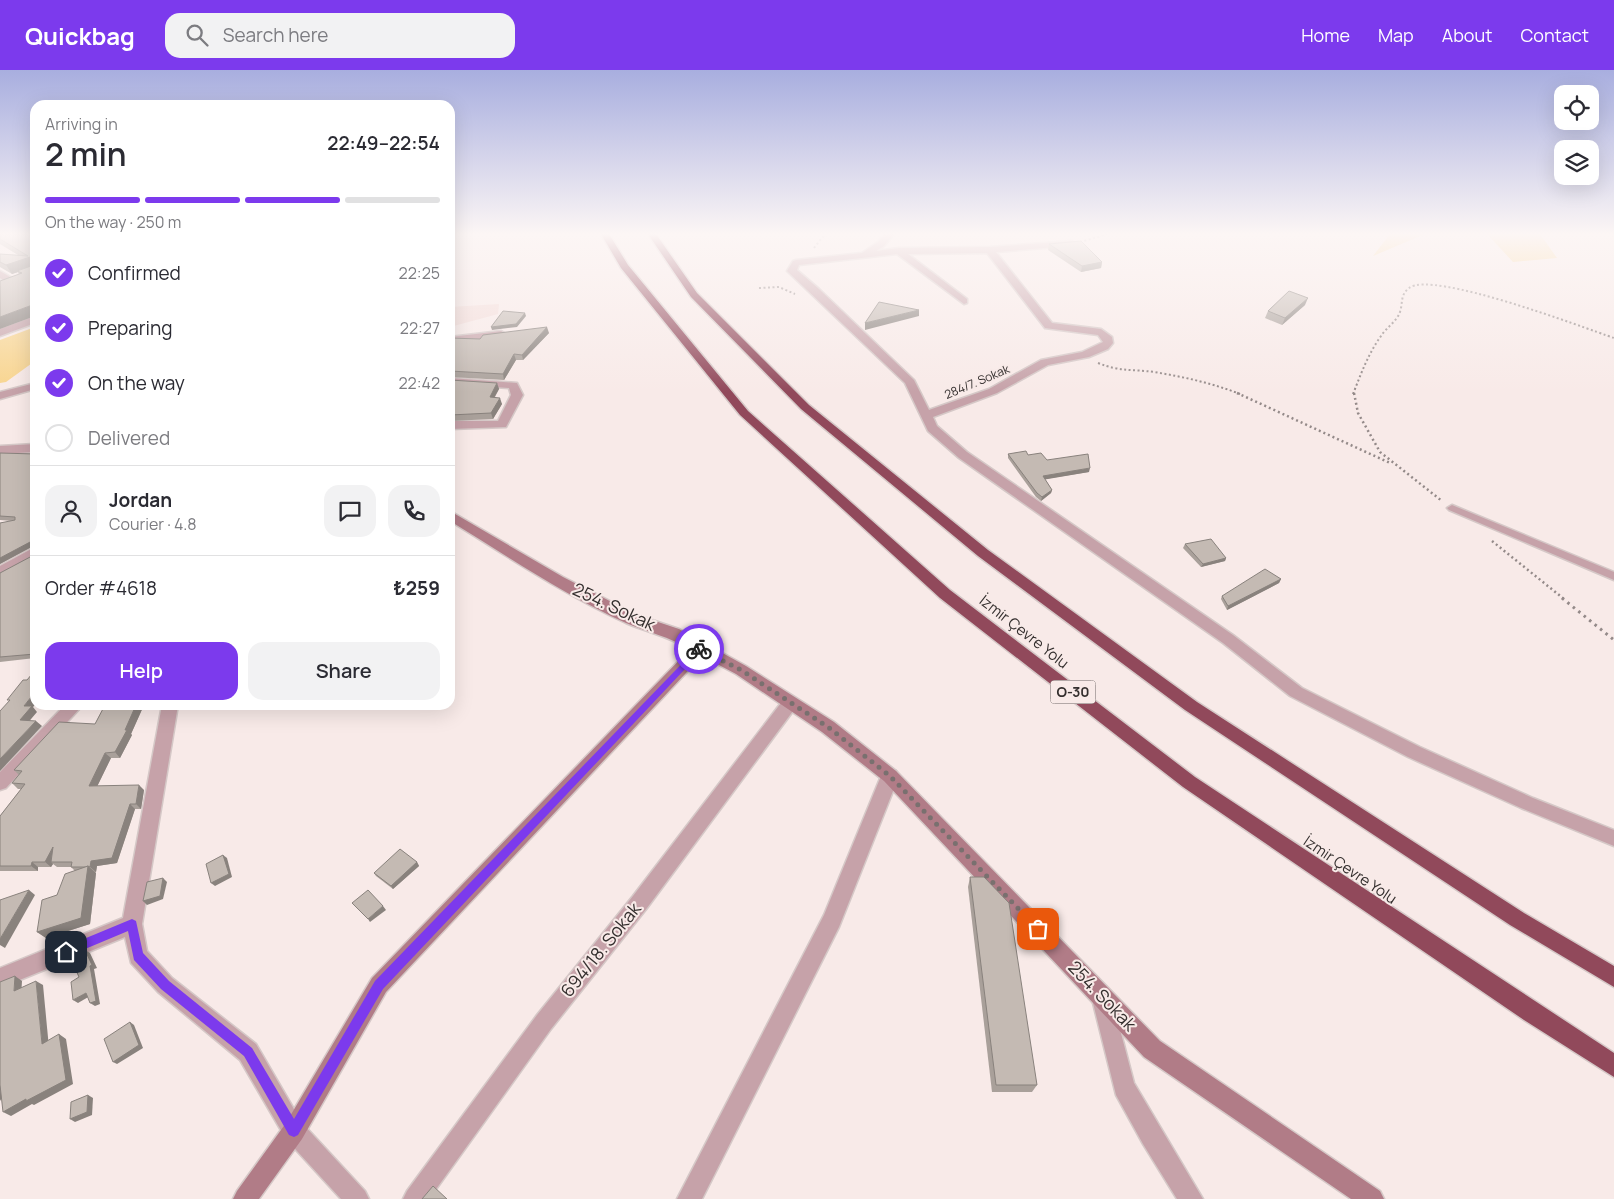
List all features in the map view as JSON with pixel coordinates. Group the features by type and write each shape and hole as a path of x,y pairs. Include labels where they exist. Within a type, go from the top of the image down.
{"highway":[{"name":"İzmir Çevre Yolu","path":"641,287 744,413 945,594 1189,782 1531,1013 1614,1066"},
{"path":"688,287 694,295 805,407 983,553 1191,706 1509,914 1614,977"}],"street":[{"path":"811,287 910,382 932,428 978,466 1228,639 1296,692 1422,756 1527,804 1614,838"},
{"path":"945,287 964,301"},
{"name":"284/7. Sokak","path":"925,416 993,391 1045,362 1085,355 1104,347 1108,343 1107,337 1090,329 1049,326 1018,287"},
{"path":"0,333 30,321"},
{"path":"455,339 517,332"},
{"path":"455,382 513,385 517,395 502,425 455,426"},
{"path":"0,396 30,387"},
{"path":"0,450 30,448"},
{"name":"254. Sokak","path":"455,518 558,580 632,619 674,633 741,670 828,727 890,776 1152,1049 1372,1199"},
{"path":"0,572 30,555"},
{"path":"245,1199 294,1130 379,985 700,648"},
{"name":"694/18. Sokak","path":"415,1199 544,1022 640,902 790,703"},
{"path":"0,783 70,710"},
{"path":"169,710 132,924 138,956 165,985 248,1052 294,1130 357,1199"},
{"path":"689,1199 832,920 890,776"},
{"path":"0,978 132,924"},
{"path":"1102,996 1124,1086 1151,1136 1191,1199"}],"lane":[{"path":"1452,508 1614,576"}],"path":[{"path":"759,288 779,287 798,295 816,291"},
{"path":"1412,287 1409,288 1401,299 1400,313 1381,335 1364,364 1353,395 1358,413 1368,435 1380,452 1452,508"},
{"path":"1455,287 1614,338"},
{"path":"1085,355 1094,362 1116,370 1152,372 1211,383 1250,398 1393,464"},
{"path":"1486,536 1614,640"}],"shaded area":[{"path":"499,304 498,314 455,326 455,307"},
{"path":"30,329 30,365 6,382 0,383 0,340"}],"building":[{"path":"0,287 30,287 30,306 0,317"},
{"path":"1289,291 1308,298 1285,318 1268,311"},
{"path":"879,302 919,310 865,323"},
{"path":"503,311 525,313 516,324 491,327"},
{"path":"547,327 522,355 514,354 503,374 455,371 455,338 480,339 483,335"},
{"path":"455,380 497,383 490,397 500,398 491,413 455,415"},
{"path":"1026,451 1028,455 1041,453 1047,460 1088,454 1090,468 1043,476 1052,490 1042,497 1008,454"},
{"path":"0,453 30,454 30,542 0,558 0,523 15,520 15,517 0,516"},
{"path":"1211,539 1226,558 1203,564 1185,544"},
{"path":"30,557 30,654 0,657 0,573"},
{"path":"1265,569 1281,579 1228,606 1222,596"},
{"path":"30,676 30,698 24,706 30,706 30,708 20,720 36,721 0,759 0,711 23,680 27,680"},
{"path":"102,710 134,710 125,730 127,730 115,752 105,753 89,786 139,785 136,804 130,804 112,858 91,861 90,867 71,867 72,862 51,862 53,847 45,862 32,862 31,866 0,866 0,816 25,784 12,783 22,771 14,770 59,722 95,724"},
{"path":"400,849 417,862 391,886 374,873"},
{"path":"223,855 229,874 211,883 206,864"},
{"path":"88,866 81,918 37,932 42,900 57,895 65,874"},
{"path":"970,877 984,877 1009,903 1037,1085 996,1085"},
{"path":"163,878 160,896 143,901 147,882"},
{"path":"29,890 0,939 0,900"},
{"path":"368,890 383,906 368,919 352,903"},
{"path":"85,950 92,965 90,966 96,1001 90,1003 86,993 73,1000 71,982 79,977 71,959"},
{"path":"15,976 14,991 36,981 42,1044 59,1034 66,1080 3,1112 0,1085 0,982"},
{"path":"130,1022 139,1045 113,1062 104,1039"},
{"path":"88,1095 87,1112 70,1119 71,1102"},
{"path":"433,1186 447,1199 422,1199"}],"way so far":[{"path":"699,649 741,670 828,727 890,776 1038,929"}],"route":[{"path":"66,952 132,924 138,956 165,985 248,1052 294,1130 379,985 699,649"}]}
